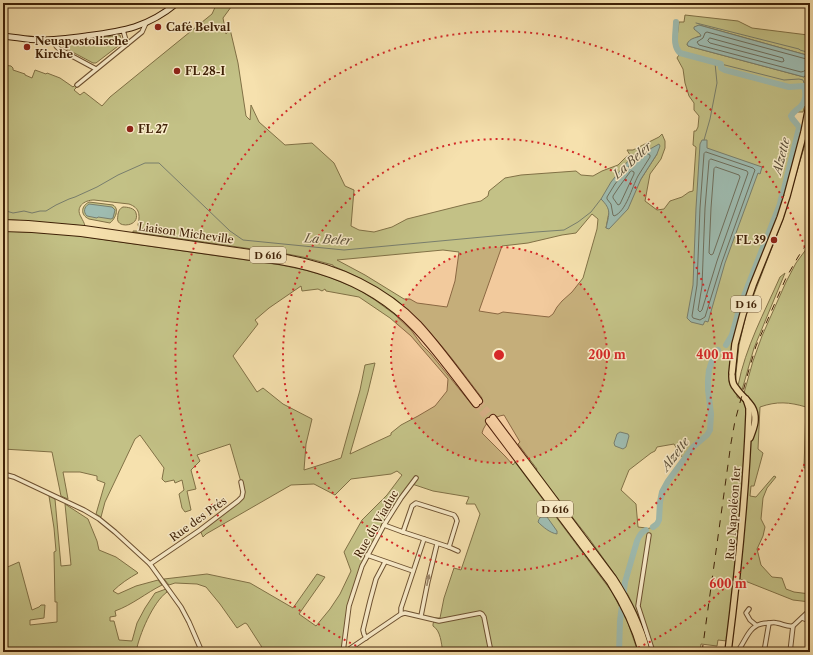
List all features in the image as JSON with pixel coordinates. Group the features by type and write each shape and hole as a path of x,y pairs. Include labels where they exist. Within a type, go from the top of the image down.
{"highway":[{"name":"Liaison Micheville","path":"3,223 84,229 286,258 331,269 362,282 400,308 418,324 478,402 414,327 396,311 357,285 330,273 280,261 81,233 3,228"},
{"name":"D 616","path":"642,652 631,620 624,606 623,598 621,591 584,539 491,420 623,598 636,619 647,652"}],"main road":[{"path":"3,36 38,40 54,40 123,30 146,23 163,14 177,3"},
{"name":"Rue Napoléon 1er","path":"728,652 737,582 748,446 755,419 753,407 736,389 733,383 732,375 735,344 742,314 772,238 786,196 804,132 810,101"}],"street":[{"path":"77,85 142,32 146,23"},
{"path":"123,30 127,44"},
{"path":"54,40 59,49 96,69"},
{"path":"3,474 14,477 84,510 115,532 150,564 181,607 201,651"},
{"name":"Rue du Viaduc","path":"344,652 349,606 362,566 384,525 416,478"},
{"name":"Rue des Prés","path":"150,564 200,530 238,501 242,497 241,482"},
{"path":"403,532 412,506 416,503 454,515 457,521 448,547"},
{"path":"384,525 458,551"},
{"path":"649,535 638,606 653,652"},
{"path":"401,614 401,608 424,540"},
{"path":"421,616 437,544"},
{"path":"367,555 413,572"},
{"path":"366,638 363,630 370,602 376,579 385,562"},
{"path":"749,608 746,613 750,620 756,625"},
{"path":"790,652 793,626 810,610"},
{"path":"344,652 401,614 405,613 439,621 482,614 484,617 491,652"},
{"path":"802,618 810,621"},
{"path":"737,652 748,634 756,625 761,623 777,623 793,626"},
{"path":"764,652 769,623"}],"shaded area":[{"path":"217,3 234,3 223,18 226,34 230,29 238,63 246,116 250,120 251,105 259,122 285,145 312,143 334,163 345,186 354,190 351,226 359,230 374,232 392,227 407,219 481,201 488,196 489,191 505,178 521,175 576,171 581,175 593,176 618,165 630,155 627,150 633,150 662,134 665,141 665,148 661,159 650,174 645,201 657,210 664,209 670,201 693,191 696,147 693,145 694,131 696,131 698,127 699,116 694,110 694,103 689,96 683,69 677,58 680,53 676,45 679,22 684,22 685,15 738,21 752,28 808,35 810,33 810,56 699,25 701,36 687,44 688,46 804,77 810,70 810,86 803,112 794,112 793,117 800,129 808,134 783,219 746,315 739,345 736,381 738,386 750,344 780,277 785,273 754,348 742,390 738,387 737,397 742,400 762,336 786,282 796,263 810,244 810,468 804,468 806,407 783,403 760,407 758,449 763,453 754,486 751,486 750,496 756,497 774,476 776,477 767,488 763,498 761,519 765,527 757,549 761,565 772,577 782,578 786,589 794,592 810,594 810,602 793,600 735,577 727,641 718,640 717,646 701,644 700,652 650,652 639,617 628,595 588,537 536,471 537,469 518,444 520,442 504,415 496,417 487,423 482,433 513,465 515,462 612,592 628,623 638,652 443,652 438,631 433,624 435,618 440,618 444,598 454,568 461,570 480,514 475,504 466,504 469,497 433,491 412,484 367,555 349,606 343,652 265,652 247,624 245,623 237,628 206,587 197,584 175,583 169,585 164,579 207,574 250,583 293,608 317,574 325,577 299,614 316,626 340,594 351,571 344,552 362,520 387,495 402,475 397,471 391,474 351,479 335,495 314,484 291,485 203,537 200,530 242,497 241,482 230,444 197,455 200,461 191,470 196,489 187,491 191,510 185,512 182,508 179,494 184,490 182,480 175,483 174,480 165,482 162,479 164,468 140,435 135,439 105,502 101,517 96,514 105,483 97,480 97,476 80,472 63,472 68,499 61,496 52,452 3,449 3,231 79,236 281,265 329,277 356,288 394,314 411,330 473,406 482,398 444,349 411,313 380,290 333,265 287,254 133,232 152,231 139,227 138,212 129,204 94,200 87,201 80,207 79,210 85,226 3,220 4,65 11,66 13,70 32,78 35,70 60,78 73,87 76,84 78,86 74,90 80,95 84,92 102,106 110,97 212,14","holes":["650,149 657,154 606,228 609,212 608,206 632,156","592,214 598,219 597,229 583,278 572,292 562,301 553,314 549,317 503,312 498,314 479,311 502,246 528,243 576,233","443,250 459,252 455,281 447,307 417,303 410,299 404,299 337,260","301,286 302,291 318,289 322,291 325,289 326,291 359,297 390,318 411,336 448,379 447,391 435,406 401,425 391,433 391,435 350,454 375,363 365,365 360,390 341,458 304,470 306,444 312,419 283,404 263,388 257,392 233,356 258,324 255,320 269,308","674,444 684,460 669,479 662,492 657,523 646,529 638,527 636,504 621,490 629,470 655,451 657,447"]},
{"path":"120,35 122,43 96,63 93,63 63,47 69,42"},
{"path":"89,202 113,205 116,209 114,219 110,223 89,219 86,217 83,213 83,208"},
{"path":"123,207 131,208 135,211 136,217 133,223 122,225 118,221 119,211"},
{"path":"49,496 55,499 61,566 71,565 65,504 88,519 99,550 116,557 138,573 113,591 118,594 136,586 158,580 162,585 127,606 115,611 116,616 110,617 110,621 114,621 119,640 132,641 137,623 145,608 155,593 166,589 167,592 157,603 147,619 136,652 3,652 3,569 19,562 32,610 41,605 45,605 44,618 30,620 30,625 57,622 54,552 56,551"}],"water":[{"path":"699,25 810,56 810,70 804,77 688,46 687,44 690,40 701,36 694,29 694,27"},
{"path":"702,140 707,140 707,148 762,167 760,174 758,173 725,263 708,322 705,321 703,325 691,322 687,318 693,285 696,208 700,144"},
{"path":"659,144 660,146 657,154 641,179 628,209 609,229 606,228 609,212 607,206 601,199 611,182 632,156"},
{"path":"89,204 112,207 115,210 113,218 97,218 87,216 85,210"},
{"path":"620,432 628,434 629,436 626,447 623,449 615,446 614,443 617,434"},
{"path":"545,515 557,531 557,534 544,528 538,522 540,517"}],"waterway":[{"name":"Alzette","path":"676,22 675,43 680,53 721,64 721,68 725,70 789,87 804,86 805,91 805,99 803,104 791,116 799,128 780,204 740,306 732,335 726,345"},
{"path":"696,23 810,53"},
{"path":"704,140 717,83 715,63"},
{"path":"721,64 784,80 803,80 804,86"},
{"path":"807,76 810,72"},
{"name":"La Beler","path":"3,210 13,213 24,211 32,213 46,211 145,163 159,163 230,231 243,240 344,250 564,230 591,212 601,199"},
{"name":"Alzette","path":"710,367 714,355 718,350"},
{"name":"Alzette","path":"653,527 659,520 662,492 668,481 693,447 707,435 710,430 711,414 708,390 709,370"},
{"name":"Alzette","path":"619,652 620,621 625,582 637,541 640,534 646,530"}],"tunnel":[{"path":"479,401 493,418"},
{"path":"476,404 489,421"}],"railway":[{"path":"702,652 735,421 756,346 786,278 810,239"}],"place":[{"name":"Café Belval","path":"158,27"},
{"name":"Neuapostolische Kirche","path":"27,47"},
{"name":"FL 28-I","path":"177,71"},
{"name":"FL 27","path":"130,129"},
{"name":"FL 39","path":"774,240"}]}
